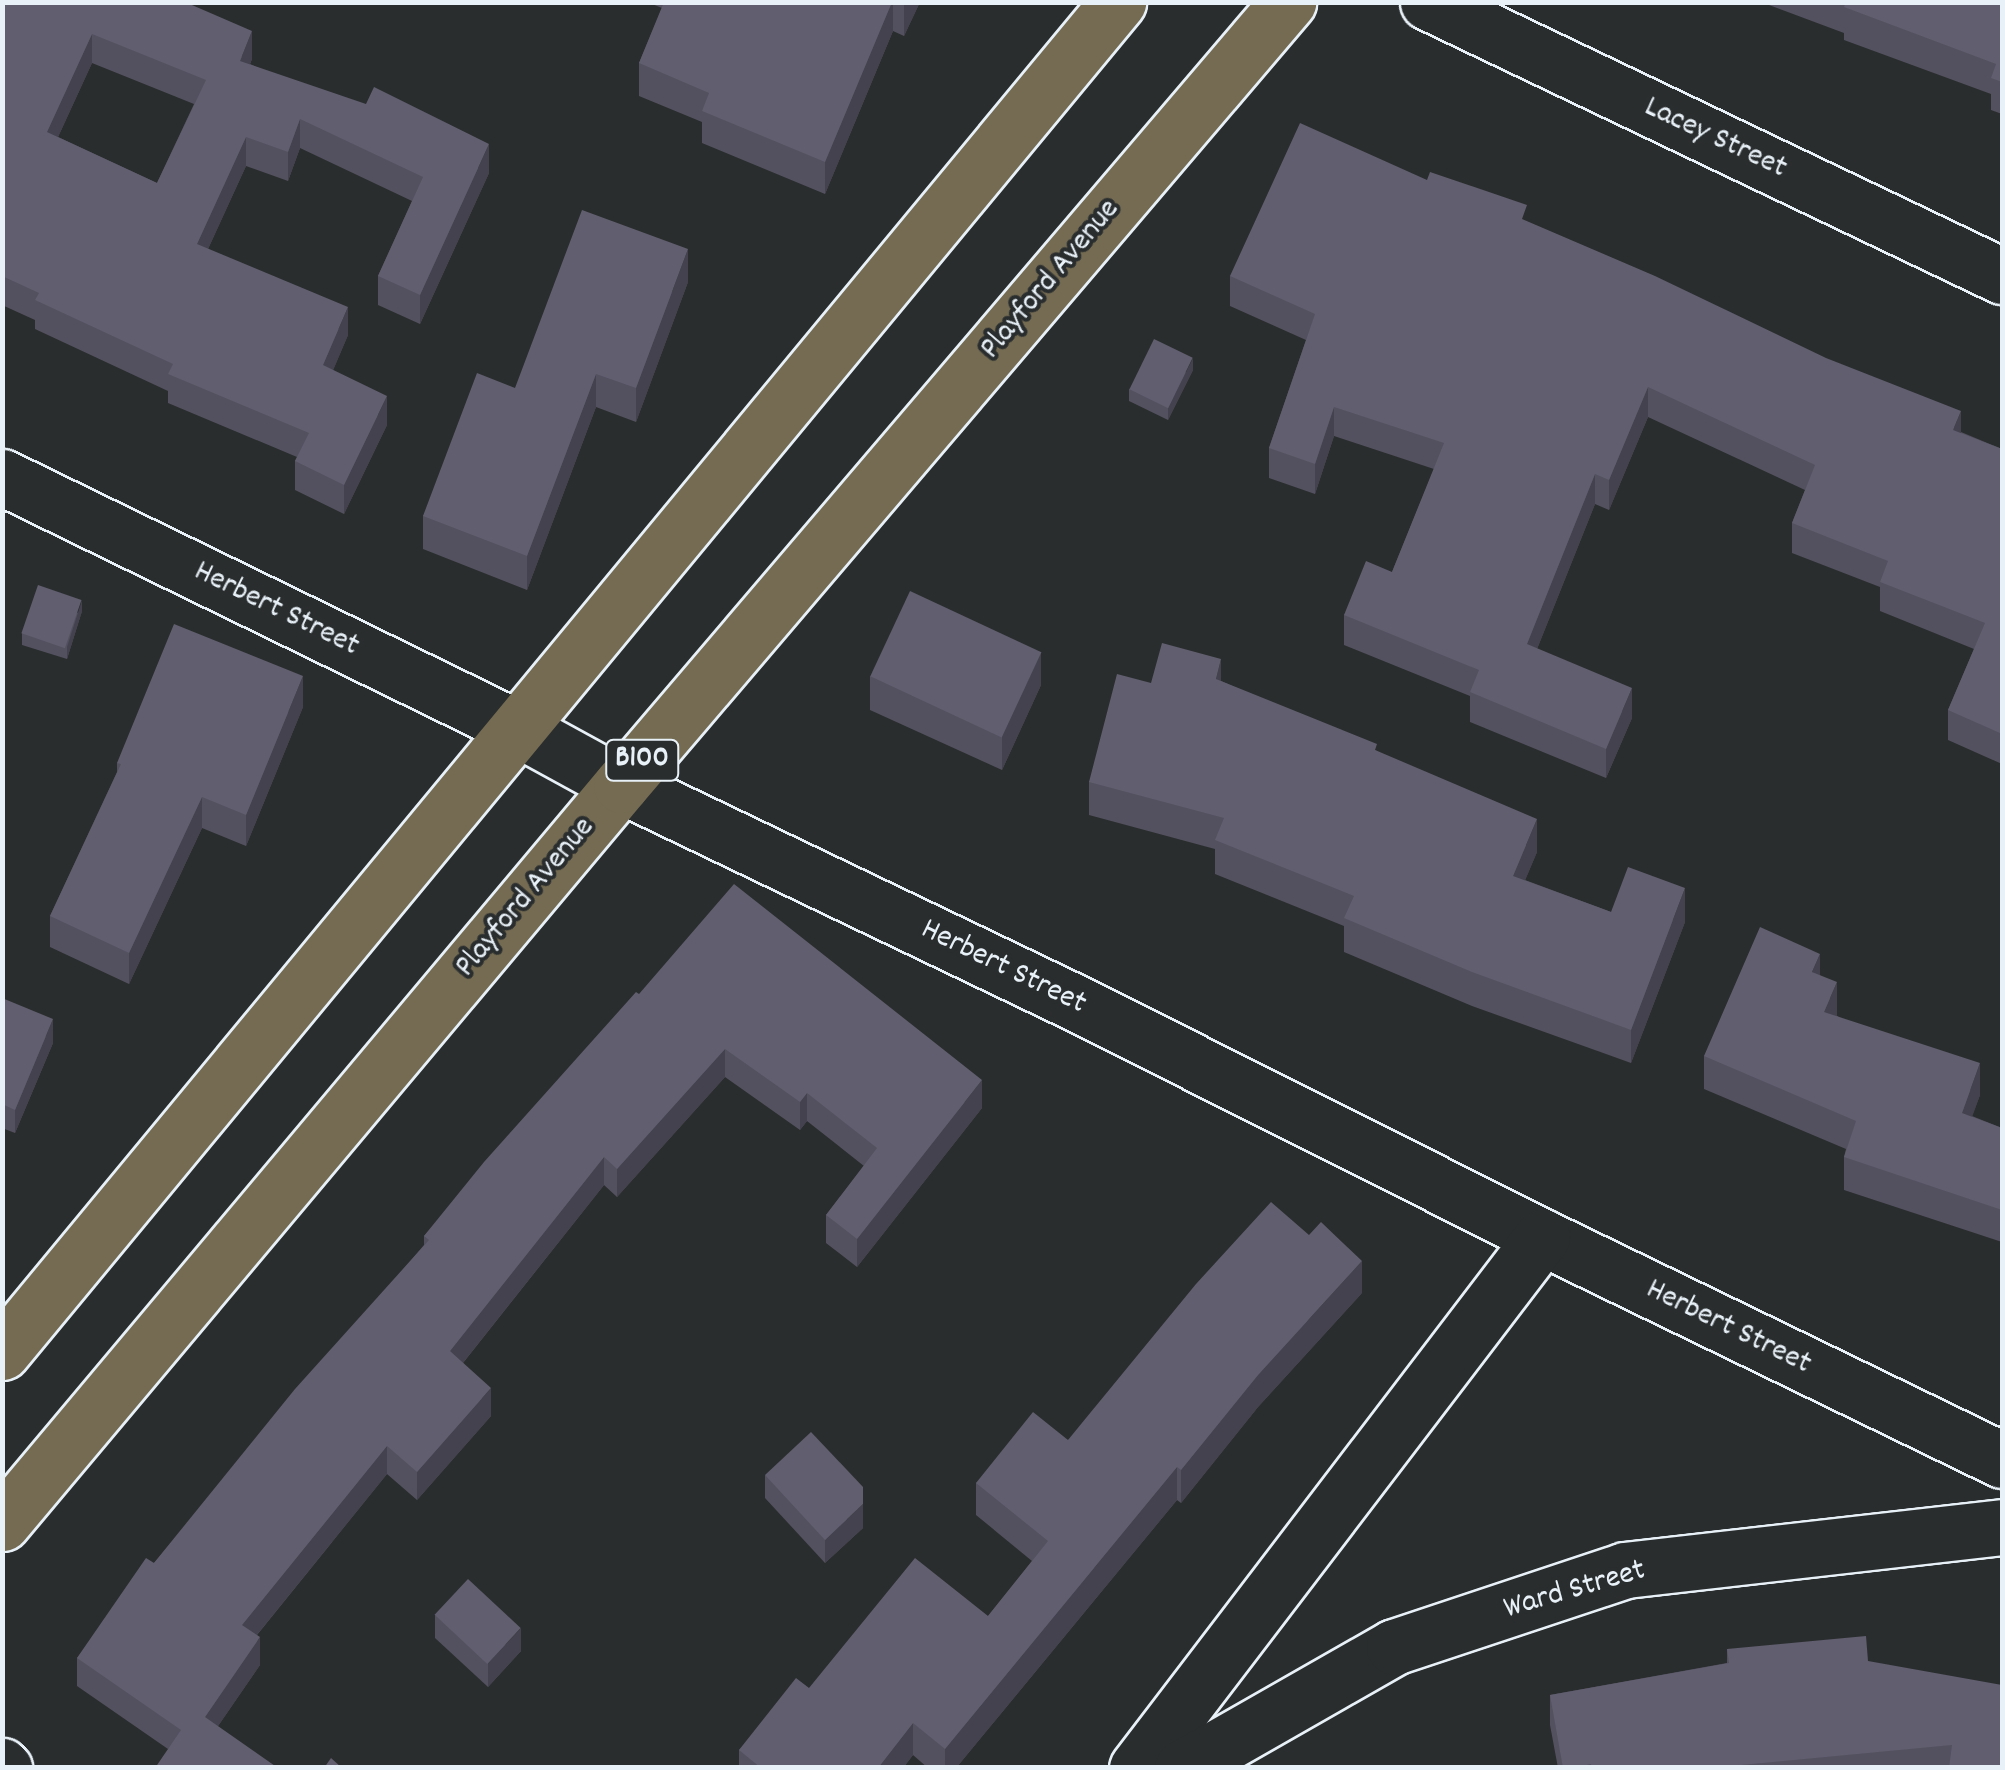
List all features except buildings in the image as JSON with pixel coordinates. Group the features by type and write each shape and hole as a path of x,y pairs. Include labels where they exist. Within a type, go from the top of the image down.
{"highway":[{"path":"2,1352 1118,2"},
{"name":"Playford Avenue","path":"2,1523 621,785 1288,2"}],"street":[{"name":"Lacey Street","path":"1428,2 2002,276"},
{"name":"Herbert Street","path":"2,477 515,727 621,785 1076,1003 1542,1238 2002,1460"},
{"path":"1136,1768 1542,1238"},
{"name":"Ward Street","path":"1182,1768 1394,1647 1625,1570 2002,1528"}]}
